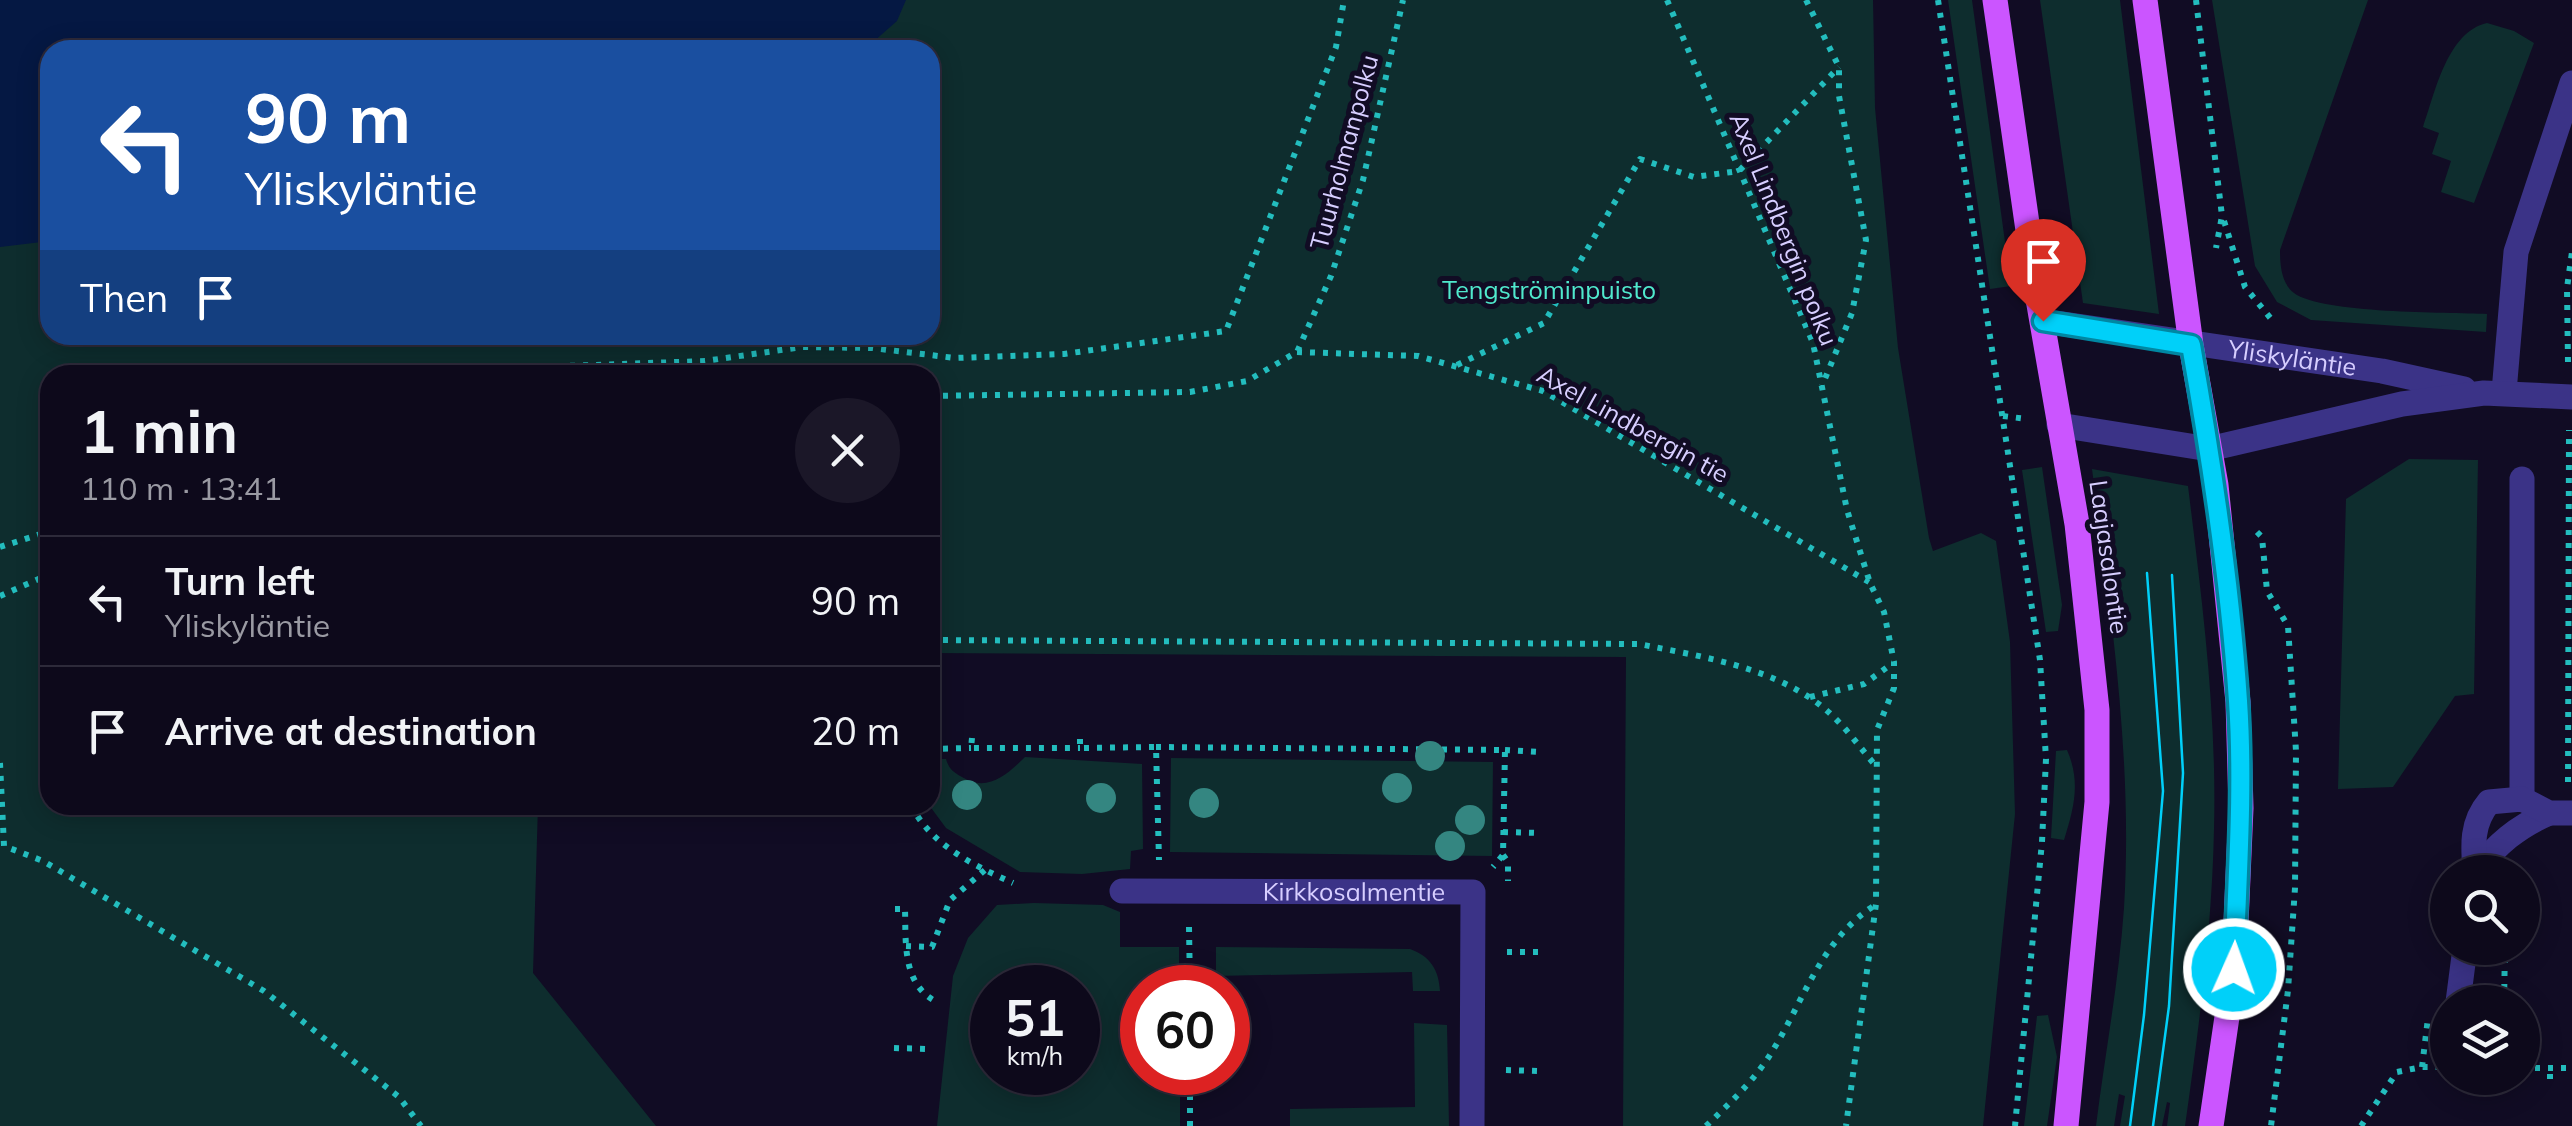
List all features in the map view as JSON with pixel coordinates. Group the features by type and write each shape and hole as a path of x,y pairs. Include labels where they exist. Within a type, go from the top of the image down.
{"main road":[{"name":"Laajasalontie","path":"1995,0 2077,524 2092,645 2098,756 2094,839 2066,1126"},
{"path":"2145,0 2191,345 2210,450 2238,702 2241,808 2234,969 2212,1126"}],"street":[{"path":"2494,393 2516,252 2572,83"},
{"name":"Yliskyläntie","path":"2043,321 2382,370 2494,393 2572,397"},
{"name":"Yliskyläntie","path":"2059,425 2210,450 2402,404 2494,393"},
{"path":"2522,480 2522,799"},
{"path":"2474,855 2478,815 2489,802 2522,799 2563,813"},
{"path":"2489,855 2520,826 2563,813"},
{"name":"Kirkkosalmentie","path":"1122,892 1473,892 1472,1126"}],"path":[{"path":"593,365 706,361 802,347 872,348 955,358 1064,354 1226,331 1336,47 1344,0"},
{"name":"Tuurholmanpolku","path":"1297,352 1331,276 1363,180 1403,0"},
{"name":"Axel Lindbergin polku","path":"1668,0 1814,343 1847,510 1870,583 1884,612 1894,662 1894,688 1877,730 1876,904 1846,1126"},
{"path":"1806,0 1839,66 1839,96 1866,240 1852,313 1822,386"},
{"path":"1938,0 2040,660 2046,759 2042,842 2015,1126"},
{"path":"2196,0 2222,216 2245,287 2277,326 2318,361"},
{"path":"1456,366 1544,323 1640,158 1694,177 1739,171 1839,66"},
{"path":"2216,250 2222,216"},
{"path":"2568,348 2567,288 2572,252"},
{"path":"940,396 1190,392 1248,382 1297,352"},
{"name":"Axel Lindbergin tie","path":"1297,352 1418,356 1542,391 1870,583"},
{"path":"2563,813 2569,440"},
{"path":"0,547 40,534"},
{"path":"2262,536 2266,591 2288,626 2296,751 2295,888 2288,990 2271,1126"},
{"path":"0,596 40,578"},
{"path":"940,640 1639,644 1724,662 1758,673 1808,698 1845,728 1876,766"},
{"path":"1808,698 1864,684 1894,662"},
{"path":"971,748 972,738"},
{"path":"940,749 1080,743 1156,748 1325,744 1462,746 1539,752"},
{"path":"1156,748 1160,892"},
{"path":"1473,892 1503,855 1505,750"},
{"path":"0,763 2,846 43,862 264,991 399,1097 422,1126"},
{"path":"918,815 932,836 1013,883"},
{"path":"1504,832 1539,833"},
{"path":"1503,855 1508,862 1508,882"},
{"path":"906,946 932,947 950,900 985,870"},
{"path":"1188,890 1190,965"},
{"path":"1706,1126 1737,1097 1773,1051 1827,949 1857,917 1876,904"},
{"path":"895,908 906,909 906,946 914,982 923,994 936,1001"},
{"path":"1507,952 1538,952"},
{"path":"894,1048 929,1049"},
{"path":"2361,1126 2397,1072 2430,1066"},
{"path":"2540,1068 2572,1068"},
{"path":"2550,1068 2550,1079"},
{"path":"1506,1070 1537,1071"},
{"path":"1190,1095 1190,1126"}],"green space":[{"name":"Tengströminpuisto","path":"581,0 1873,0 1875,108 1898,348 1929,538 1933,551 1981,533 1996,541 2010,642 2015,814 1983,1126 1623,1126 1626,657 940,653 940,365 40,365 40,815 538,815 533,973 656,1126 0,1126 0,108 40,97 40,345 940,345 940,40 566,40"},
{"path":"1948,0 1972,0 2011,286 1990,289"},
{"path":"2040,0 2120,0 2159,314 2083,303"},
{"path":"2212,0 2368,0 2280,250 2282,273 2290,289 2309,300 2330,305 2487,314 2486,332 2311,320 2277,302 2255,266"},
{"path":"2487,23 2514,31 2534,43 2474,203 2441,192 2451,161 2432,154 2439,133 2423,127 2452,51 2473,29"},
{"path":"2409,459 2478,460 2474,694 2455,696 2393,787 2338,789 2346,499"},
{"path":"2042,467 2062,605 2058,631 2046,632 2022,470"},
{"path":"2092,469 2188,486 2207,657 2214,786 2208,941 2185,1126 2167,1126 2167,1102 2162,1126 2120,1126 2125,1096 2119,1094 2114,1126 2096,1126 2119,962 2126,853 2123,743"},
{"path":"2067,750 2074,773 2074,795 2064,840 2051,838 2056,751"},
{"path":"1025,757 1142,764 1143,849 1131,851 1130,869 1082,874 1020,872 946,828 936,815 940,815 940,759 946,759 950,768 971,781 988,782 1004,775"},
{"path":"1171,758 1493,762 1492,856 1170,852"},
{"path":"997,905 1103,905 1120,912 1120,947 1179,947 1179,965 1120,965 1120,1095 1180,1095 1180,1126 937,1126 953,976 968,938"},
{"path":"1216,947 1410,949 1432,965 1440,991 1413,991 1412,972 1250,975 1250,965 1216,965"},
{"path":"2048,1015 2057,1057 2047,1126 2024,1126 2037,1016"},
{"path":"1414,1023 1447,1025 1449,1126 1290,1126 1290,1109 1415,1107"}],"water":[{"path":"0,0 906,0 897,21 875,40 40,40 40,242 0,247"}],"tram line":[{"path":"2130,1126 2144,1015 2163,791 2147,573"},
{"path":"2153,1126 2169,1006 2183,773 2172,575"}],"route":[{"path":"2043,321 2191,345 2216,486 2238,702 2241,808 2234,969"}]}
